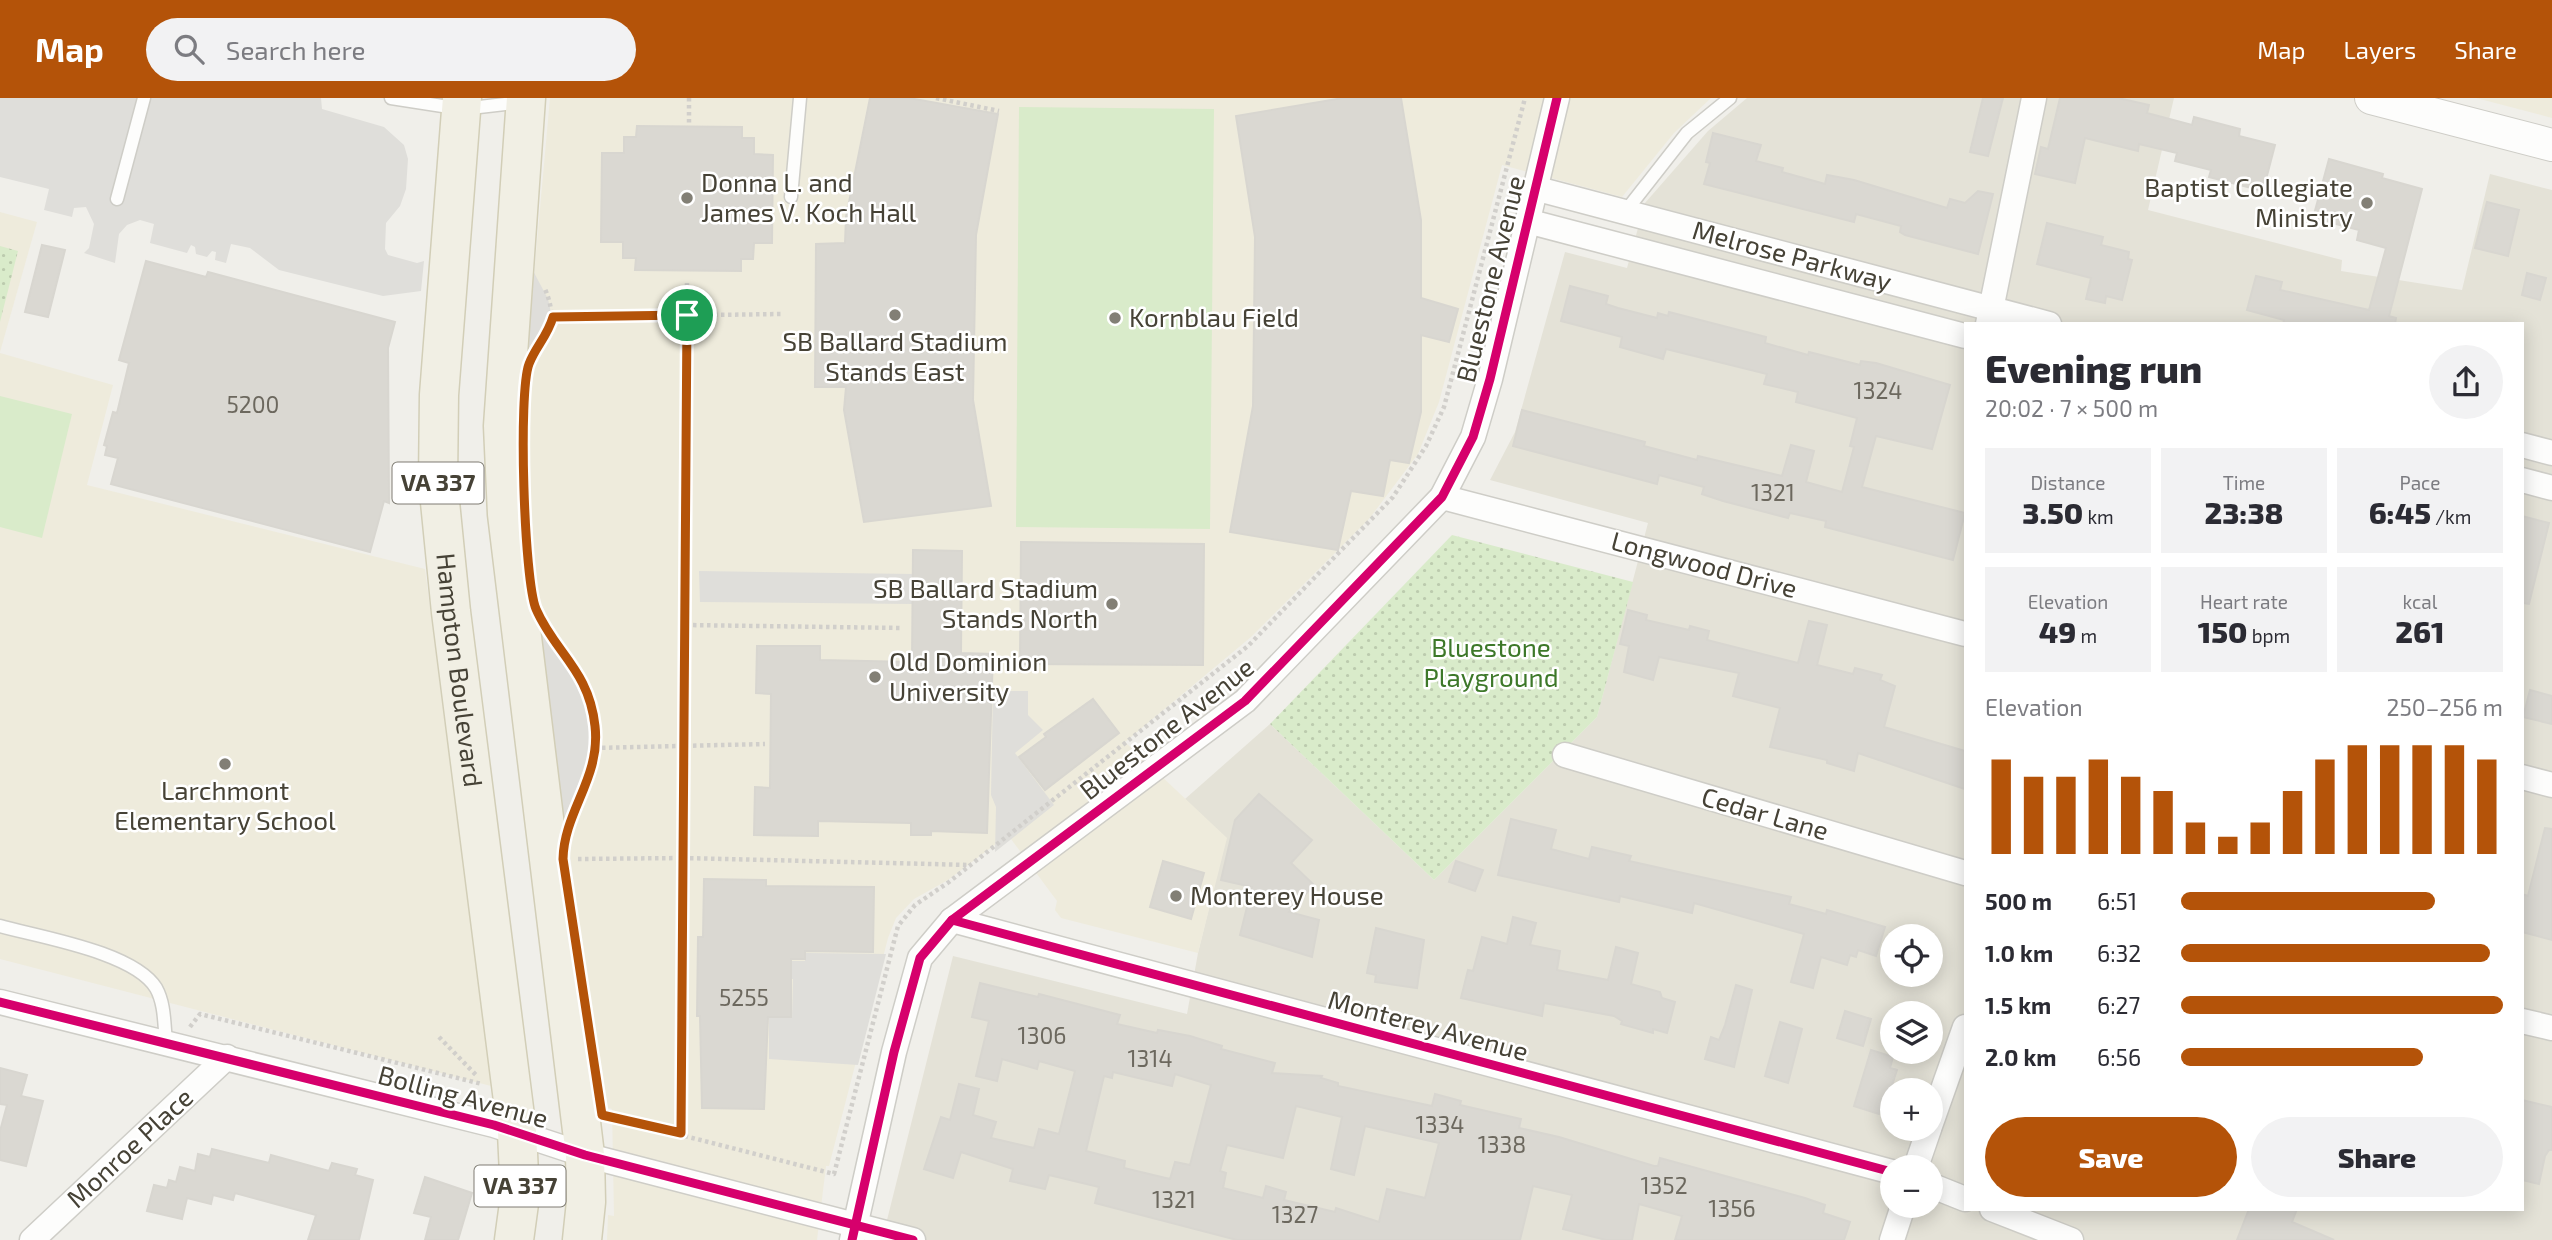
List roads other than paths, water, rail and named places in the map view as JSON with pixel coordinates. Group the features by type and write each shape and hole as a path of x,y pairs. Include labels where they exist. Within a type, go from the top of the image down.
{"main road":[{"name":"VA 337","path":"522,99 503,426 507,514 585,1155 586,1202 582,1240"},
{"name":"Hampton Boulevard","path":"462,104 441,356 438,482 451,612 517,1132 520,1196 514,1240"}],"street":[{"name":"Bluestone Avenue","path":"854,1233 894,1052 920,958 952,920 1245,701 1443,497 1473,437 1557,98"},
{"path":"1990,316 2034,98"},
{"path":"2371,98 2552,145"},
{"name":"Melrose Parkway","path":"1534,188 1990,316 2034,322"},
{"name":"Melrose Parkway","path":"1527,221 1964,336"},
{"path":"2524,446 2552,453"},
{"path":"2524,481 2552,488"},
{"name":"Longwood Drive","path":"1443,497 1964,634"},
{"name":"Cedar Lane","path":"1565,755 1964,873"},
{"path":"2524,778 2552,785"},
{"name":"Monterey Avenue","path":"952,920 1880,1169"},
{"name":"Bolling Avenue","path":"0,1002 227,1056 517,1132 585,1155 854,1233 913,1240"},
{"path":"2524,1021 2552,1028"},
{"path":"1943,1090 1964,1030"},
{"name":"Monroe Place","path":"32,1240 227,1056"},
{"path":"1943,1190 1964,1199"},
{"path":"1997,1211 2071,1240"},
{"path":"1892,1240 1899,1218"}],"lane":[{"path":"117,200 144,98"},
{"path":"391,98 462,104 522,99"},
{"path":"791,197 800,98"},
{"path":"1625,212 1687,133 1730,98"},
{"path":"0,926 104,955 139,972 156,988 171,1043"}],"place":[{"name":"Donna L. and James V. Koch Hall","path":"687,198"},
{"name":"Baptist Collegiate Ministry","path":"2367,203"},
{"name":"SB Ballard Stadium Stands East","path":"895,315"},
{"name":"Kornblau Field","path":"1115,318"},
{"name":"SB Ballard Stadium Stands North","path":"1112,604"},
{"name":"Old Dominion University","path":"875,677"},
{"name":"Larchmont Elementary School","path":"225,764"},
{"name":"Monterey House","path":"1176,896"}],"park label":[{"name":"Bluestone Playground","path":"1491,663"}]}
